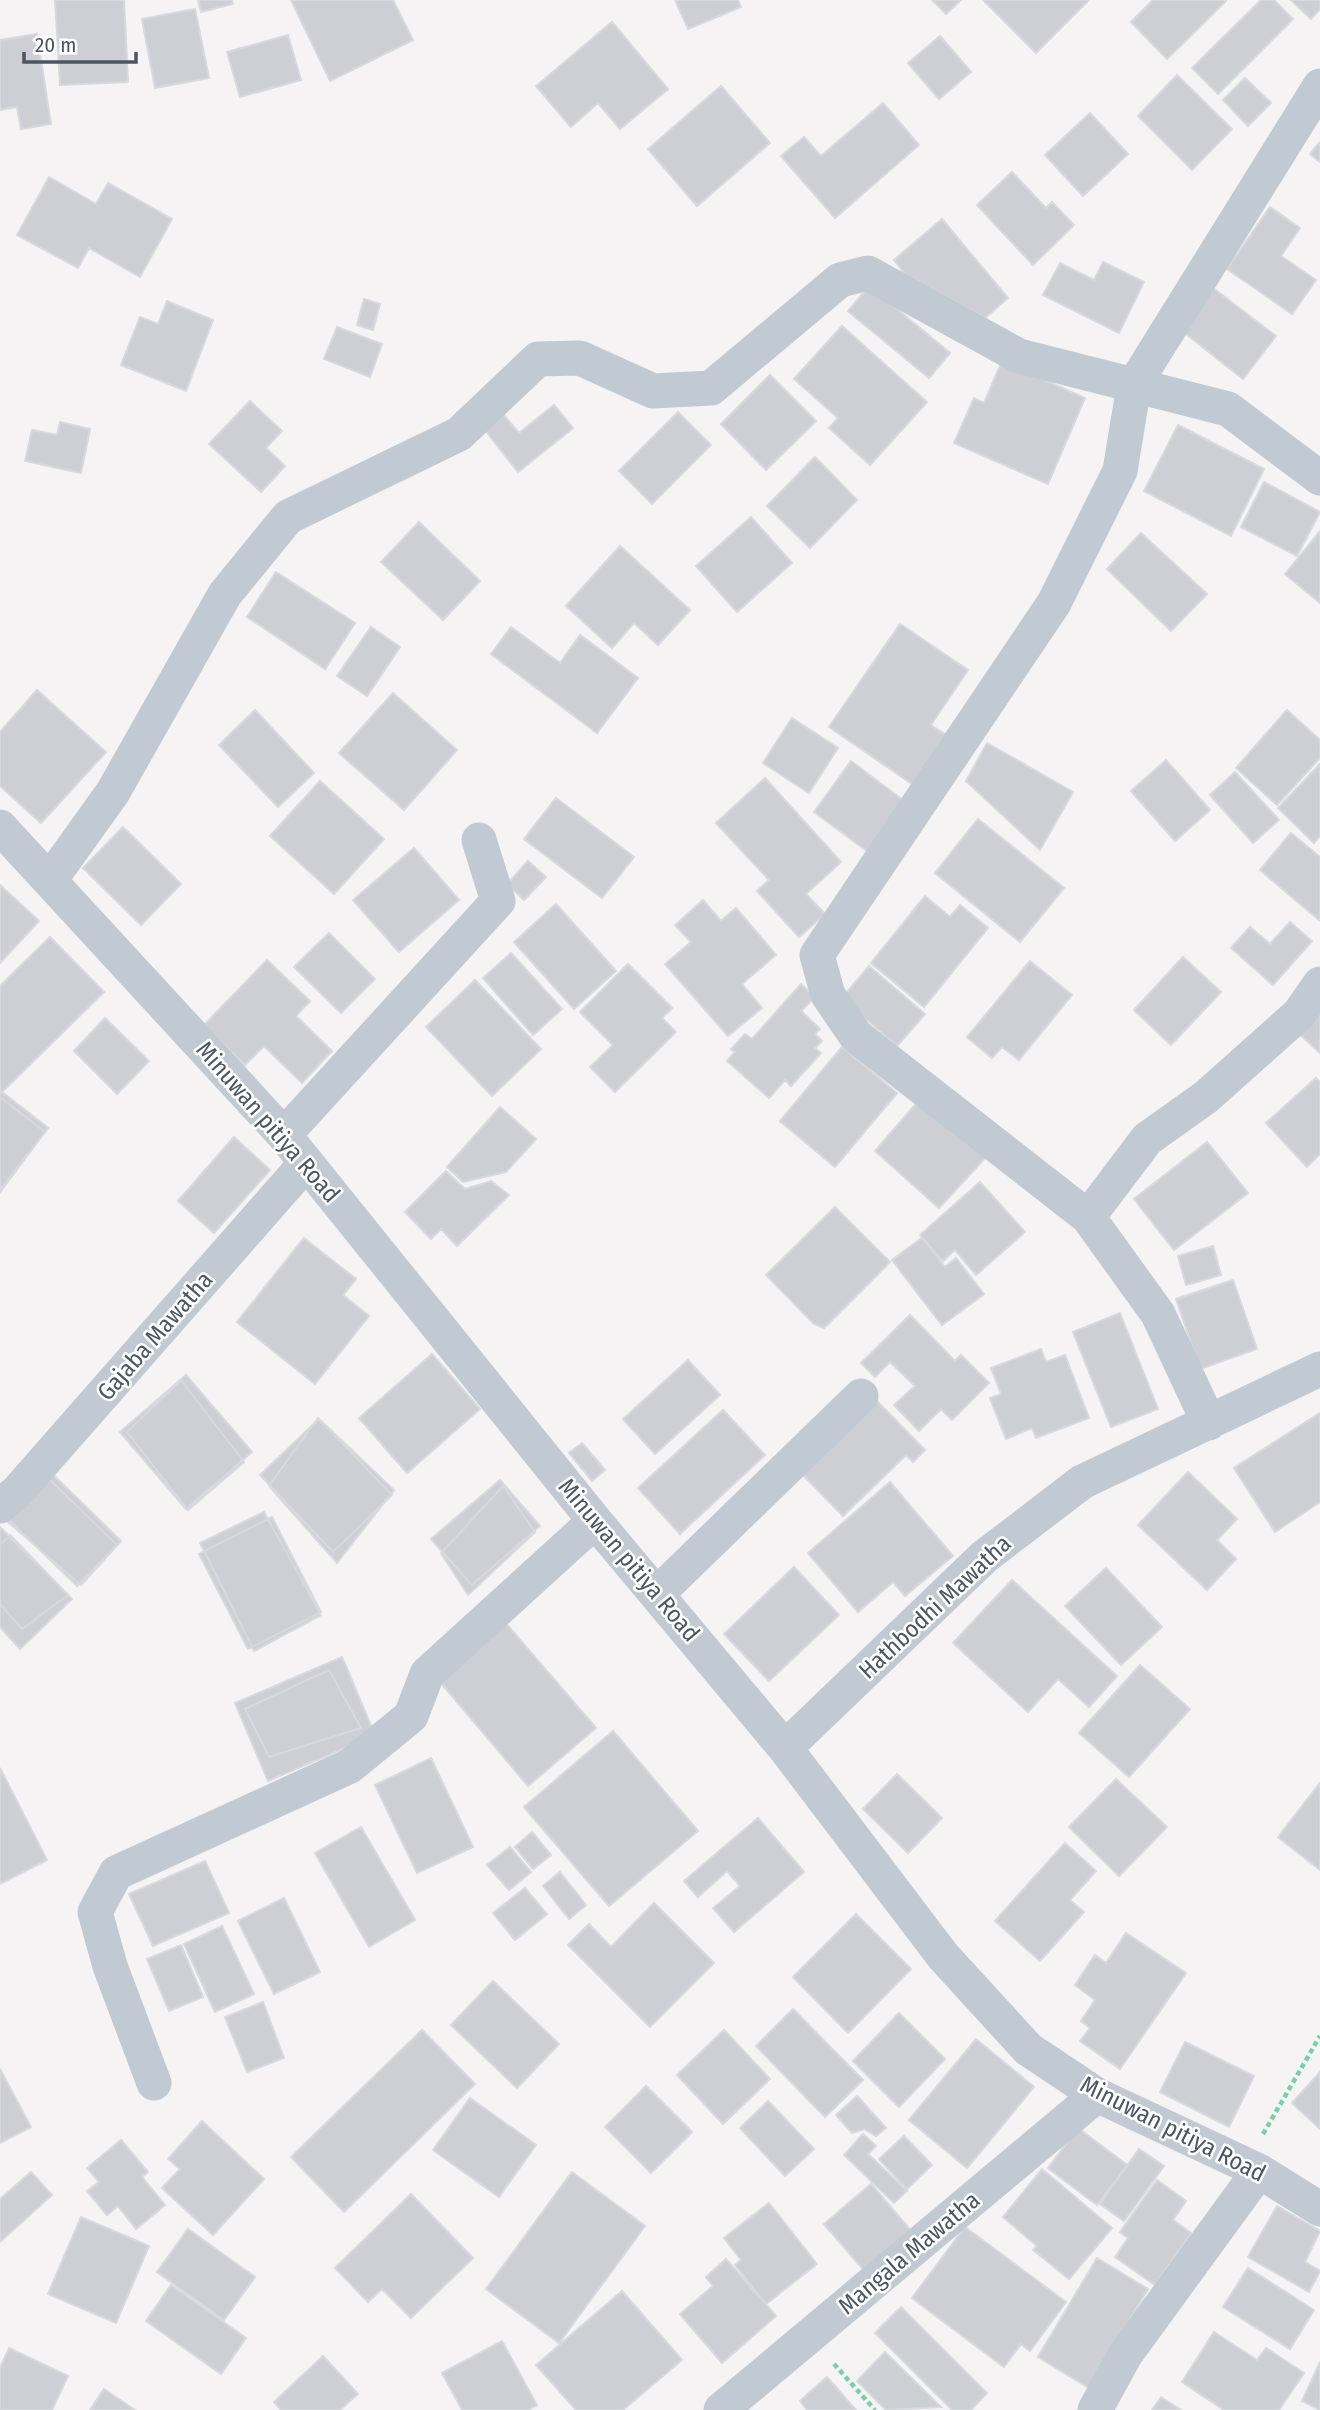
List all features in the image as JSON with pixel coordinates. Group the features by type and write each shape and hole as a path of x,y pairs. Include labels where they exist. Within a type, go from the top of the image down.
{"street":[{"path":"1209,1423 1158,1314 1088,1217 856,1036 828,995 817,955 1054,603 1120,471 1134,385 1320,86"},
{"path":"50,880 113,792 225,594 288,517 459,435 537,359 580,358 653,391 711,388 840,280 868,273 1020,356 1228,409 1320,478"},
{"name":"Minuwan pitiya Road","path":"0,827 284,1135 595,1521 785,1748 943,1956 1028,2049 1097,2095 1252,2168 1320,2209"},
{"path":"284,1135 498,901 480,841"},
{"path":"1088,1217 1147,1139 1206,1097 1299,1014 1320,984"},
{"name":"Gajaba Mawatha","path":"0,1506 17,1492 306,1163"},
{"name":"Hathbodhi Mawatha","path":"785,1748 984,1557 1082,1482 1320,1369"},
{"path":"657,1594 861,1396"},
{"path":"154,2083 110,1966 95,1912 116,1873 351,1766 411,1716 427,1674 595,1521"},
{"name":"Mangala Mawatha","path":"722,2410 1097,2095"},
{"path":"1095,2410 1125,2355 1252,2168"}],"path":[{"path":"1252,2168 1320,2036"},
{"path":"809,2336 875,2410"}],"building":[{"path":"55,0 124,0 128,82 60,85"},
{"path":"198,0 232,0 233,4 201,12"},
{"path":"291,0 393,0 413,40 330,81"},
{"path":"675,0 738,0 741,7 688,29"},
{"path":"932,0 961,0 946,14"},
{"path":"983,0 1089,0 1036,53"},
{"path":"1153,0 1226,1 1167,59 1131,22"},
{"path":"1261,0 1274,0 1293,19 1218,94 1192,68"},
{"path":"1291,0 1320,0 1320,9 1311,19"},
{"path":"195,9 209,78 155,88 142,19"},
{"path":"612,22 668,89 620,129 598,103 571,127 536,86"},
{"path":"37,34 51,124 21,129 17,107 0,110 0,40"},
{"path":"288,35 301,80 240,97 227,52"},
{"path":"940,36 971,72 939,99 908,63"},
{"path":"1177,75 1232,129 1192,170 1138,116"},
{"path":"1245,78 1271,103 1248,126 1223,100"},
{"path":"721,86 770,143 697,206 648,149"},
{"path":"883,103 919,145 835,218 781,156 804,137 821,156"},
{"path":"1090,113 1128,154 1083,196 1045,155"},
{"path":"1320,142 1320,162 1310,154"},
{"path":"1012,172 1046,208 1052,202 1074,225 1033,265 977,205"},
{"path":"49,177 96,204 108,183 172,219 140,277 89,248 78,268 17,235"},
{"path":"1270,207 1300,228 1281,256 1316,280 1292,314 1227,269"},
{"path":"942,219 1008,298 985,318 906,275 894,260"},
{"path":"1103,262 1144,282 1119,333 1043,295 1060,263 1094,280"},
{"path":"869,286 950,353 929,378 848,311"},
{"path":"1213,288 1276,336 1243,379 1181,330"},
{"path":"364,299 380,304 373,330 357,325"},
{"path":"167,301 213,320 186,391 121,365 140,317 158,324"},
{"path":"842,326 927,402 870,465 829,428 838,418 794,379"},
{"path":"337,327 382,344 370,377 324,359"},
{"path":"1002,361 1085,398 1048,484 954,443 974,398 984,403"},
{"path":"770,375 816,421 766,470 721,424"},
{"path":"250,401 282,431 266,448 285,466 261,492 209,444"},
{"path":"554,405 573,428 518,472 485,430 504,415 519,433"},
{"path":"678,412 711,445 652,504 619,471"},
{"path":"60,422 90,429 81,473 25,461 32,430 57,435"},
{"path":"1178,425 1264,469 1231,536 1144,491"},
{"path":"815,457 857,500 810,548 767,506"},
{"path":"1264,482 1320,512 1297,556 1241,527"},
{"path":"751,517 792,563 737,612 696,566"},
{"path":"419,522 480,581 443,620 381,562"},
{"path":"1320,531 1320,603 1285,574"},
{"path":"1141,533 1207,594 1171,631 1107,569"},
{"path":"620,546 690,610 658,645 634,623 612,648 566,606"},
{"path":"276,572 355,623 325,669 247,617"},
{"path":"900,624 968,670 931,725 949,737 915,786 829,727"},
{"path":"371,627 400,647 367,696 337,676"},
{"path":"511,627 560,663 580,635 638,678 597,733 491,654"},
{"path":"37,690 106,752 41,823 0,786 0,732"},
{"path":"393,693 457,750 404,810 339,753"},
{"path":"255,710 314,773 278,807 219,745"},
{"path":"1287,710 1320,740 1320,758 1277,805 1236,768"},
{"path":"792,718 838,748 809,793 763,763"},
{"path":"987,743 1073,792 1040,850 966,781"},
{"path":"1166,760 1210,810 1175,841 1131,791"},
{"path":"851,761 904,801 867,851 814,812"},
{"path":"1320,764 1320,836 1314,843 1278,808"},
{"path":"1235,772 1279,820 1253,843 1210,795"},
{"path":"765,778 841,862 806,894 825,914 799,937 757,891 769,880 716,823"},
{"path":"320,781 384,839 334,894 270,836"},
{"path":"556,798 634,857 602,898 524,839"},
{"path":"978,819 1064,888 1020,942 935,873"},
{"path":"123,827 181,884 141,925 83,868"},
{"path":"1291,833 1320,857 1320,921 1260,870"},
{"path":"414,848 459,900 399,952 353,900"},
{"path":"528,861 546,877 524,900 507,884"},
{"path":"0,885 39,921 0,963"},
{"path":"925,896 950,917 960,905 988,928 924,1007 871,963"},
{"path":"703,900 721,921 736,908 776,955 742,984 762,1008 728,1036 665,964 691,942 675,925"},
{"path":"556,904 616,971 574,1009 514,942"},
{"path":"1290,922 1312,941 1273,985 1231,948 1250,927 1270,944"},
{"path":"329,933 375,979 341,1013 294,967"},
{"path":"50,937 104,992 0,1094 0,986"},
{"path":"511,953 562,1009 533,1035 483,978"},
{"path":"1183,957 1221,992 1171,1045 1134,1010"},
{"path":"267,960 310,1001 296,1016 332,1051 302,1083 264,1046 245,1065 204,1025"},
{"path":"1030,961 1072,995 1019,1060 1002,1047 992,1058 967,1037"},
{"path":"628,964 672,1008 662,1018 676,1032 615,1092 590,1067 613,1045 580,1012"},
{"path":"869,966 925,1014 897,1046 842,998"},
{"path":"475,980 541,1049 492,1096 426,1027"},
{"path":"801,984 815,997 801,1011 820,1029 815,1034 822,1041 815,1048 821,1053 791,1086 785,1080 769,1098 727,1061 735,1052 731,1049 745,1034 752,1039"},
{"path":"1320,1012 1320,1053 1300,1035"},
{"path":"105,1018 149,1061 117,1094 74,1051"},
{"path":"842,1047 897,1093 835,1167 780,1121"},
{"path":"1316,1078 1320,1082 1320,1154 1307,1167 1266,1123"},
{"path":"1,1091 48,1128 0,1192 0,1093"},
{"path":"0,1097 45,1132 0,1190"},
{"path":"921,1098 987,1156 939,1208 875,1151"},
{"path":"500,1107 536,1139 506,1172 463,1182 447,1167"},
{"path":"234,1137 270,1170 214,1233 178,1201"},
{"path":"1207,1142 1248,1193 1174,1250 1134,1199"},
{"path":"446,1171 465,1189 491,1181 509,1195 457,1246 441,1229 431,1239 405,1212"},
{"path":"980,1182 1025,1232 976,1275 955,1250 943,1261 920,1235"},
{"path":"835,1207 890,1262 824,1328 814,1324 766,1275"},
{"path":"304,1238 356,1279 343,1295 369,1316 315,1384 237,1322"},
{"path":"922,1238 945,1267 956,1258 984,1294 942,1325 892,1260"},
{"path":"1213,1246 1221,1275 1186,1285 1178,1256"},
{"path":"1233,1280 1257,1349 1200,1369 1176,1299"},
{"path":"1120,1313 1158,1409 1111,1427 1073,1332"},
{"path":"910,1315 955,1361 961,1355 989,1383 952,1420 941,1409 919,1431 894,1405 915,1386 890,1362 875,1377 861,1363"},
{"path":"1041,1349 1046,1362 1065,1355 1089,1418 1036,1438 1032,1428 1006,1439 990,1398 1001,1394 991,1368"},
{"path":"432,1354 480,1409 407,1473 359,1418"},
{"path":"688,1360 720,1395 655,1454 623,1419"},
{"path":"186,1375 252,1452 186,1509 120,1432"},
{"path":"181,1380 244,1462 188,1510 127,1432"},
{"path":"874,1398 925,1450 913,1462 906,1455 843,1516 799,1471"},
{"path":"723,1410 765,1455 680,1534 638,1488"},
{"path":"1320,1413 1320,1502 1275,1532 1234,1468"},
{"path":"318,1418 394,1490 337,1563 269,1486"},
{"path":"319,1419 392,1495 333,1552 260,1475"},
{"path":"582,1443 605,1470 592,1481 569,1453"},
{"path":"40,1462 121,1541 81,1585 0,1515"},
{"path":"1188,1472 1237,1519 1217,1540 1236,1559 1207,1590 1138,1525"},
{"path":"47,1477 117,1545 77,1586 7,1518"},
{"path":"500,1480 540,1526 472,1585 431,1539"},
{"path":"890,1482 953,1556 905,1596 893,1582 858,1612 808,1553"},
{"path":"503,1486 535,1532 468,1595 441,1553"},
{"path":"264,1512 321,1615 254,1651 200,1543"},
{"path":"272,1517 321,1612 248,1649 199,1554"},
{"path":"0,1527 68,1595 22,1629 0,1604"},
{"path":"10,1535 72,1599 20,1649 0,1627 0,1545"},
{"path":"794,1567 839,1615 769,1681 724,1634"},
{"path":"1106,1568 1162,1627 1121,1665 1065,1606"},
{"path":"1012,1580 1117,1676 1089,1707 1058,1679 1028,1712 953,1643"},
{"path":"503,1620 596,1728 528,1786 436,1677"},
{"path":"342,1657 375,1735 268,1781 235,1703"},
{"path":"1140,1665 1190,1709 1129,1777 1079,1733"},
{"path":"329,1670 361,1728 269,1757 245,1709"},
{"path":"613,1731 698,1831 609,1906 524,1807"},
{"path":"431,1758 473,1847 417,1873 375,1785"},
{"path":"0,1768 47,1860 0,1884"},
{"path":"897,1774 942,1818 908,1853 863,1809"},
{"path":"1116,1779 1167,1827 1119,1876 1069,1827"},
{"path":"1320,1783 1320,1870 1278,1837"},
{"path":"758,1818 804,1872 734,1932 713,1908 740,1886 727,1871 698,1897 684,1881"},
{"path":"361,1827 415,1920 369,1947 315,1853"},
{"path":"532,1832 551,1855 533,1869 515,1847"},
{"path":"1065,1843 1096,1871 1070,1900 1084,1912 1040,1961 995,1921"},
{"path":"510,1847 531,1872 509,1890 487,1865"},
{"path":"205,1861 229,1913 153,1946 129,1894"},
{"path":"560,1872 586,1905 569,1919 543,1886"},
{"path":"525,1888 547,1914 515,1940 493,1913"},
{"path":"284,1898 320,1972 274,1994 238,1921"},
{"path":"654,1903 714,1963 650,2027 568,1945 589,1924 611,1947"},
{"path":"856,1914 911,1969 848,2033 793,1977"},
{"path":"222,1926 254,1994 215,2012 184,1944"},
{"path":"1126,1933 1186,1973 1120,2069 1080,2041 1090,2028 1081,2021 1095,2000 1075,1985 1095,1955 1106,1963"},
{"path":"181,1945 203,1997 169,2011 147,1959"},
{"path":"493,1981 559,2044 517,2088 451,2025"},
{"path":"263,2002 284,2058 247,2072 225,2017"},
{"path":"793,2009 863,2080 825,2117 756,2046"},
{"path":"899,2013 945,2059 899,2107 853,2061"},
{"path":"422,2030 475,2084 344,2212 291,2157"},
{"path":"724,2030 770,2079 723,2124 677,2075"},
{"path":"976,2039 1034,2087 967,2168 909,2120"},
{"path":"1185,2042 1254,2076 1229,2127 1160,2092"},
{"path":"0,2069 31,2127 0,2143"},
{"path":"1320,2072 1320,2129 1292,2103"},
{"path":"646,2086 692,2132 651,2173 605,2127"},
{"path":"857,2096 886,2128 876,2136 864,2129 852,2133 836,2115"},
{"path":"470,2098 536,2145 499,2197 433,2150"},
{"path":"768,2101 814,2149 785,2176 740,2128"},
{"path":"202,2121 264,2179 213,2235 162,2188 180,2169 168,2159"},
{"path":"1078,2128 1127,2165 1097,2205 1048,2168"},
{"path":"863,2134 876,2146 868,2154 907,2191 894,2203 844,2155"},
{"path":"904,2136 932,2165 907,2189 879,2159"},
{"path":"121,2140 148,2172 142,2177 165,2205 136,2229 118,2206 107,2215 87,2191 99,2182 87,2168"},
{"path":"1139,2149 1164,2166 1124,2221 1100,2204"},
{"path":"1042,2169 1112,2228 1069,2279 1033,2250 1037,2246 1003,2217"},
{"path":"31,2172 52,2195 0,2242 0,2199"},
{"path":"572,2172 645,2226 559,2343 486,2289"},
{"path":"1157,2180 1186,2201 1173,2220 1191,2233 1155,2285 1115,2257 1128,2238 1120,2232"},
{"path":"871,2184 914,2234 867,2274 824,2224"},
{"path":"411,2194 473,2258 411,2318 382,2289 368,2302 335,2268"},
{"path":"769,2203 817,2264 766,2304 735,2265 741,2260 724,2238"},
{"path":"1277,2206 1320,2231 1305,2262 1320,2271 1309,2292 1248,2257"},
{"path":"81,2217 149,2246 116,2323 48,2294"},
{"path":"965,2227 1066,2302 1030,2351 1021,2344 1004,2367 912,2298"},
{"path":"188,2229 255,2277 224,2320 157,2272"},
{"path":"1097,2258 1148,2289 1089,2388 1038,2357"},
{"path":"726,2259 776,2316 722,2363 680,2314 713,2286 706,2277"},
{"path":"1248,2268 1314,2310 1290,2349 1223,2307"},
{"path":"171,2285 246,2338 221,2374 146,2321"},
{"path":"622,2291 682,2360 623,2410 576,2410 536,2365"},
{"path":"901,2307 987,2393 971,2410 952,2410 875,2333"},
{"path":"1214,2332 1257,2360 1266,2348 1304,2373 1279,2410 1224,2410 1182,2382"},
{"path":"502,2341 537,2405 528,2410 462,2410 442,2373"},
{"path":"9,2348 68,2376 52,2410 0,2410 0,2368"},
{"path":"885,2352 941,2407 886,2410 857,2381"},
{"path":"323,2356 358,2394 340,2410 281,2410 274,2402"},
{"path":"1320,2362 1320,2410 1302,2401"},
{"path":"827,2377 856,2410 807,2410 800,2401"},
{"path":"104,2389 135,2410 90,2410"},
{"path":"1161,2397 1181,2410 1152,2410"}]}
